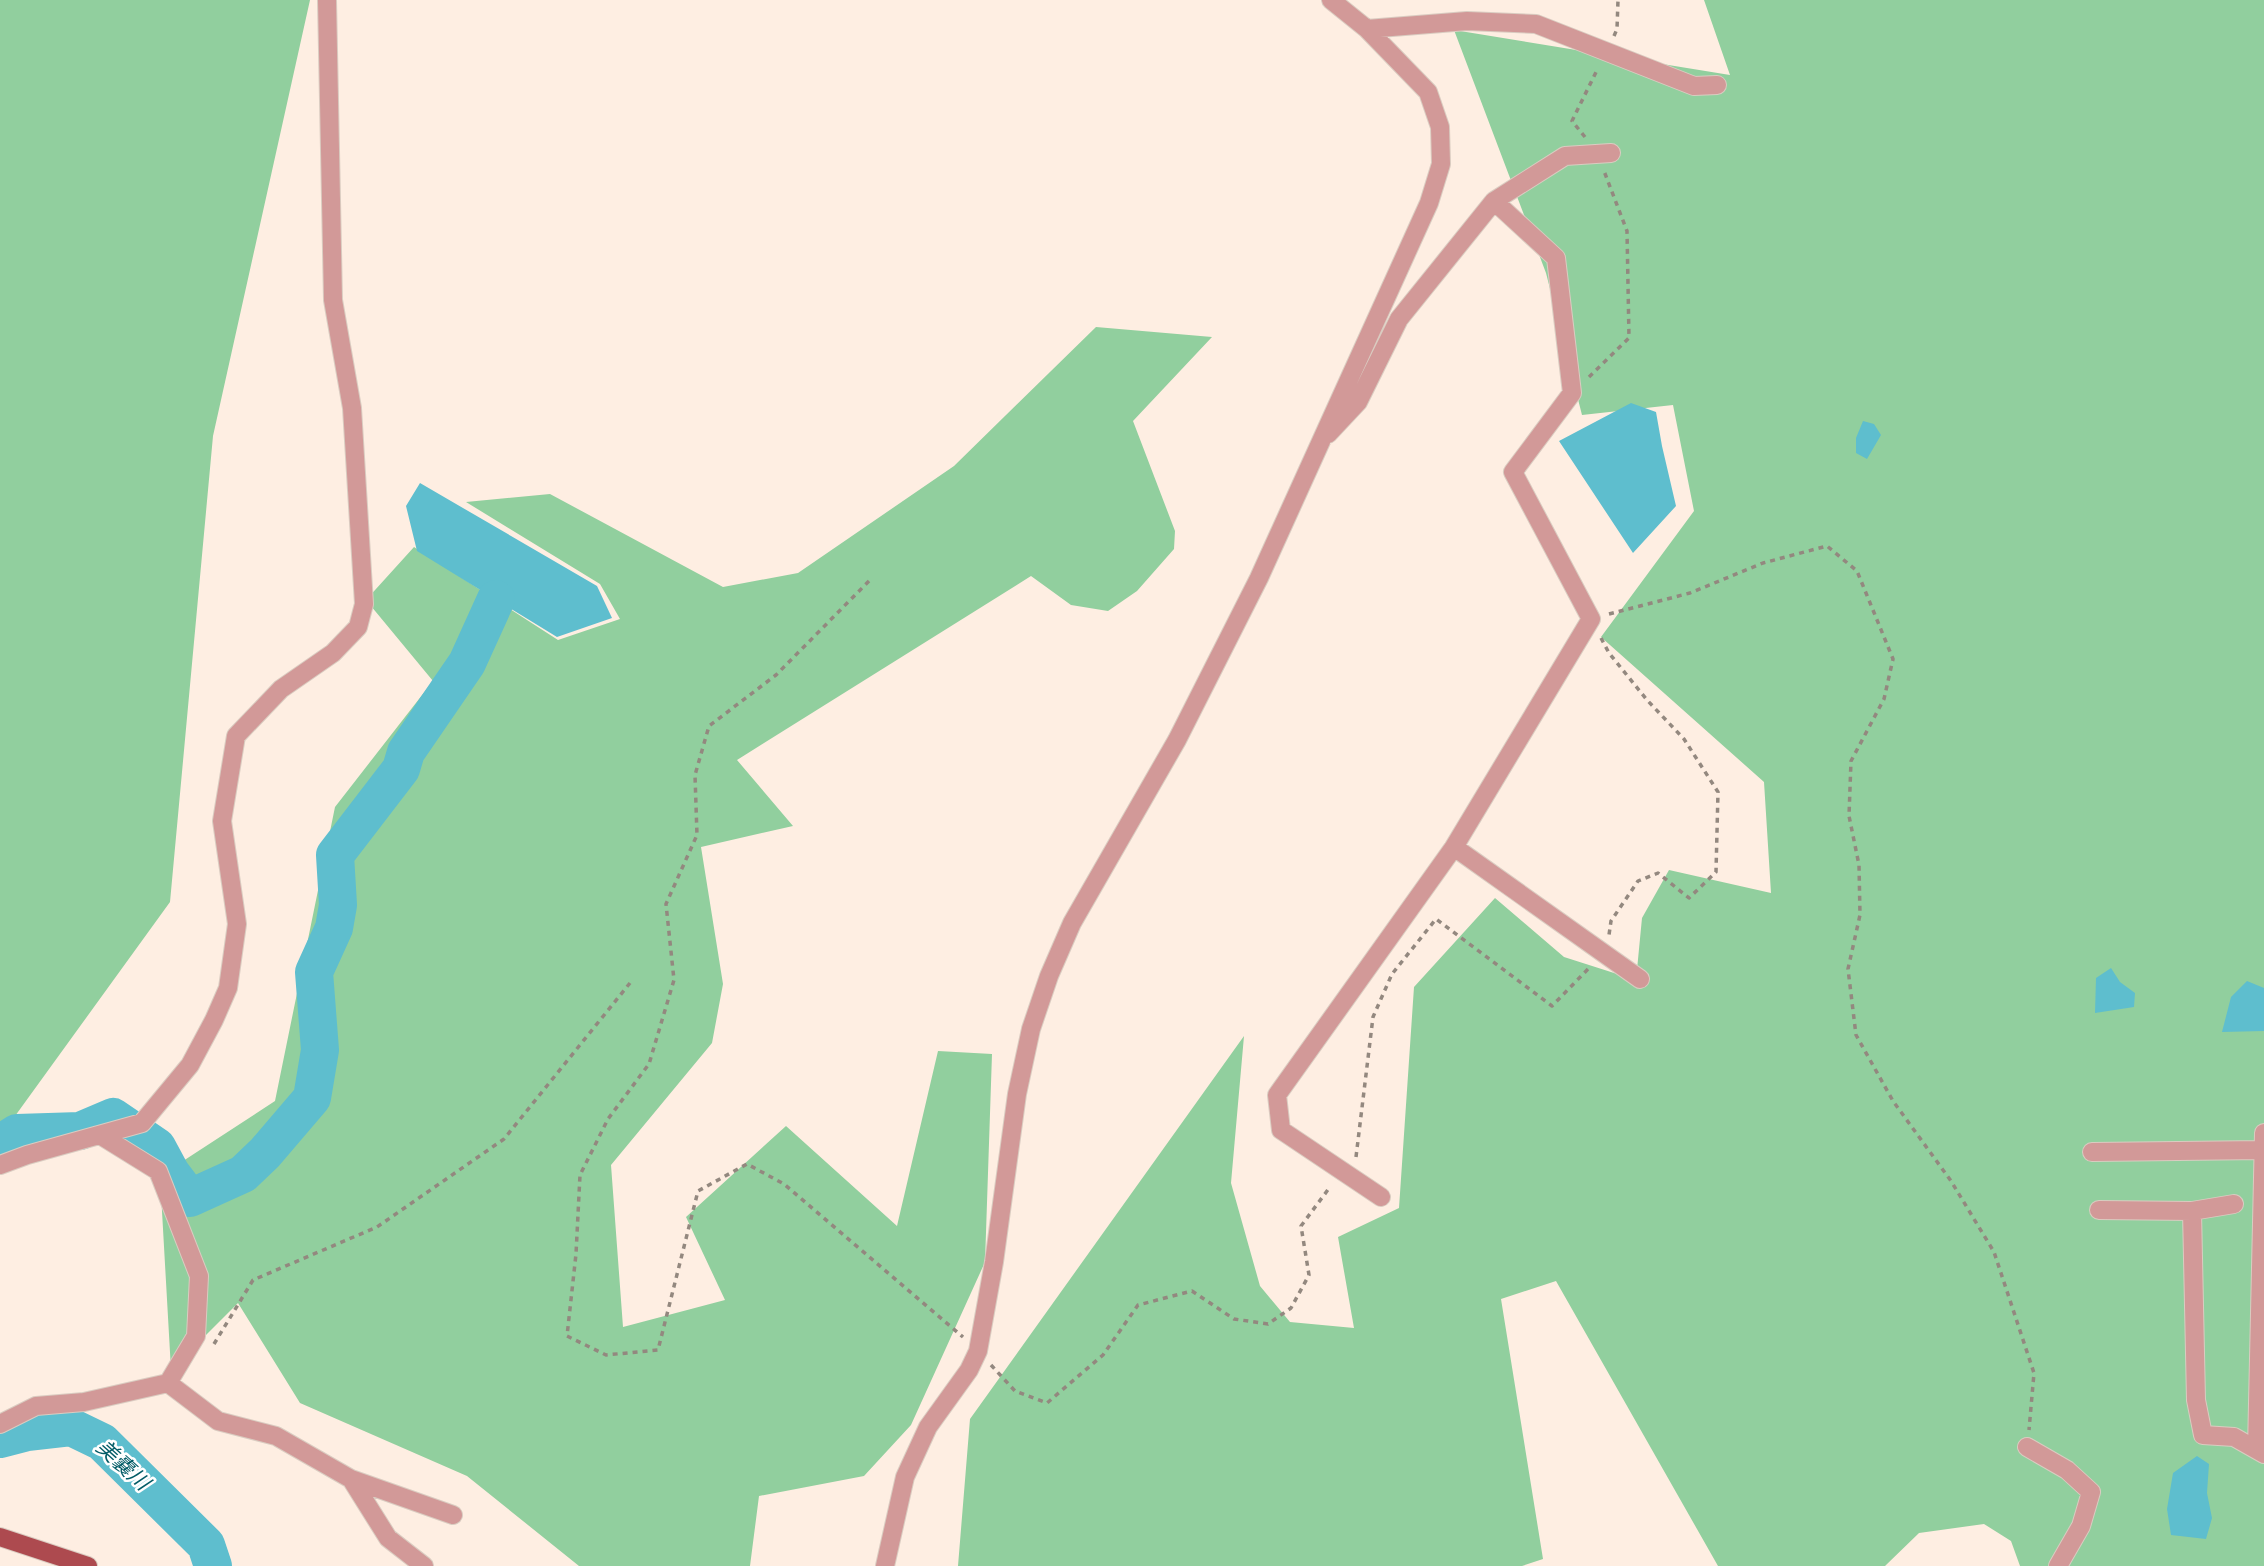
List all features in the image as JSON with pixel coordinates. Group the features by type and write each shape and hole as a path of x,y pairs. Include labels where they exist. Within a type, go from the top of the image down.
{"main road":[{"path":"0,1537 88,1566"}],"street":[{"path":"0,1164 142,1123 190,1065 228,988 237,924 222,821 236,736 281,689 334,653 358,627 364,604 352,408 333,300 327,0"},
{"path":"885,1566 905,1477 928,1427 969,1370 978,1351 1017,1094 1031,1029 1049,976 1072,923 1177,740 1259,578 1429,203 1441,164 1440,127 1428,92 1367,29 1331,0"},
{"path":"1367,29 1467,22 1535,24 1694,86 1717,85"},
{"path":"1318,445 1358,402 1399,319 1494,201 1565,156 1604,153"},
{"path":"1381,1197 1281,1130 1277,1095 1454,846 1591,619 1513,472 1572,393 1556,258 1494,201"},
{"path":"1454,846 1640,979"},
{"path":"0,1424 36,1406 85,1402 167,1383 197,1336 199,1276 158,1171 100,1135"},
{"path":"2092,1152 2263,1142 2261,1452 2234,1437 2203,1435 2196,1400 2192,1212"},
{"path":"2099,1210 2192,1212 2234,1204"},
{"path":"167,1383 218,1421 276,1436 351,1479 453,1515"},
{"path":"2027,1447 2067,1470 2091,1492 2081,1526 2058,1566"},
{"path":"351,1479 388,1538 424,1566"}],"path":[{"path":"1611,41 1617,29 1618,0"},
{"path":"1572,393 1629,338 1627,231 1604,153 1572,121 1600,64"},
{"path":"1608,941 1611,921 1638,881 1658,873 1689,898 1716,872 1718,792 1684,739 1647,700 1609,653 1591,619 1690,593 1763,563 1827,546 1857,571 1892,659 1884,699 1851,761 1849,816 1858,865 1860,915 1848,969 1856,1035 1893,1101 1951,1181 1994,1252 2034,1373 2027,1447"},
{"path":"869,581 776,675 709,726 695,775 697,835 666,904 674,980 649,1064 608,1119 580,1175 576,1254 567,1336 606,1355 658,1350 698,1191 747,1164 784,1184 911,1291 978,1351 1015,1391 1047,1403 1103,1354 1138,1306 1192,1291 1234,1319 1268,1324 1291,1308 1309,1275 1301,1226 1328,1187 1339,1184"},
{"path":"1356,1160 1373,1017 1392,974 1436,919 1552,1006 1598,960"},
{"path":"214,1346 253,1280 377,1227 504,1139 630,983"}],"green space":[{"path":"0,0 310,0 213,436 170,902 10,1123 0,1128"},
{"path":"1704,0 2264,0 2264,1566 2020,1566 2011,1541 1984,1524 1919,1533 1885,1566 1718,1566 1556,1281 1501,1299 1543,1559 1522,1566 958,1566 970,1419 1244,1036 1231,1183 1260,1286 1290,1322 1354,1328 1338,1237 1399,1208 1414,987 1495,898 1564,957 1636,980 1642,918 1669,870 1771,893 1764,782 1601,637 1694,511 1673,405 1582,415 1546,273 1454,30 1730,75"},
{"path":"1096,327 1212,337 1133,421 1175,531 1174,549 1137,591 1108,611 1071,605 1031,576 737,760 793,826 701,847 723,984 712,1043 611,1165 623,1327 725,1300 686,1217 786,1126 897,1226 938,1051 992,1054 985,1262 911,1425 864,1476 759,1496 750,1566 579,1566 467,1476 300,1403 238,1303 171,1370 160,1176 275,1101 335,807 433,681 366,600 414,547 558,640 620,619 600,584 466,502 550,494 723,587 798,573 954,466"}],"water":[{"path":"1631,403 1656,412 1676,506 1633,553 1559,441"},
{"path":"1863,421 1874,424 1881,435 1867,459 1856,453 1856,438"},
{"path":"420,483 597,586 612,618 557,637 417,551 406,506"},
{"path":"2111,968 2120,982 2135,993 2134,1007 2095,1013 2096,978"},
{"path":"2247,981 2264,988 2264,1031 2222,1032 2231,997"},
{"path":"2197,1456 2209,1464 2207,1493 2212,1518 2206,1539 2171,1535 2167,1509 2173,1473"}],"waterway":[{"path":"0,1144 17,1133 80,1131 113,1117 157,1147 171,1173 190,1198 243,1174 265,1153 312,1098 320,1050 314,972 334,928 338,905 335,855 401,769 406,752 467,663 496,599"},
{"name":"美嚢川","path":"0,1439 27,1432 71,1427 102,1442 206,1545 213,1566"}]}
